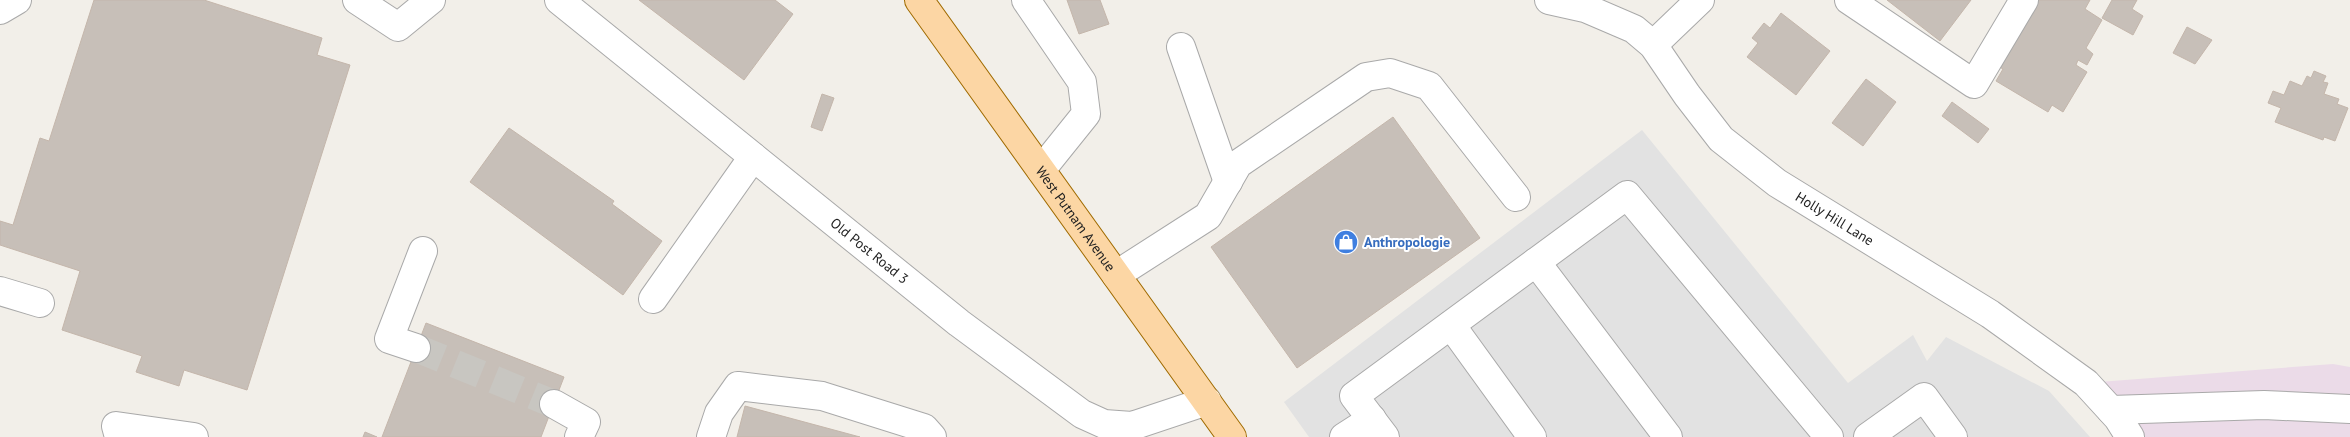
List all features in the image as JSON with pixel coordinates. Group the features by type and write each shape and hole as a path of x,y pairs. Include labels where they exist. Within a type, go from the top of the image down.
{"main road":[{"name":"West Putnam Avenue","path":"919,0 1232,437"}],"street":[{"path":"0,10 17,0"},
{"path":"357,0 398,27 431,0"},
{"name":"Old Post Road 3","path":"559,0 959,323 1082,414 1104,424 1132,426 1207,402"},
{"path":"1026,0 1082,82 1086,114 1041,170"},
{"name":"Holly Hill Lane","path":"1549,0 1585,8 1634,29 1653,45 1720,139 1777,183 1990,314 2086,383 2111,410 2130,437"},
{"path":"1653,45 1700,0"},
{"path":"1849,0 1974,84 2024,0"},
{"path":"1181,47 1228,182"},
{"path":"1116,275 1208,216 1238,164 1366,77 1390,73 1429,86 1516,197"},
{"path":"653,299 753,157"},
{"path":"1344,437 1378,428 1354,396 1627,195 1829,437"},
{"path":"416,348 389,339 423,251"},
{"path":"1536,262 1668,437"},
{"path":"0,291 40,303"},
{"path":"1451,324 1532,437"},
{"path":"711,437 719,412 738,386 822,396 924,428 932,437"},
{"path":"1868,437 1924,397 1953,437"},
{"path":"554,404 586,422 579,437"},
{"path":"2111,410 2264,405 2350,409"},
{"path":"119,437 116,426 194,437"}],"shaded area":[{"path":"1642,130 1848,383 1913,335 1927,361 1946,337 2049,391 2090,437 1309,437 1284,402"},
{"path":"2333,364 2350,367 2350,437 2121,437 2086,383"}],"building":[{"path":"94,0 204,0 322,38 317,55 350,65 247,390 184,370 179,386 136,372 142,356 62,330 80,271 0,245 0,221 13,225 40,138 49,141"},
{"path":"639,0 775,0 793,14 744,80"},
{"path":"1067,0 1100,0 1109,24 1079,34"},
{"path":"1887,0 1971,0 1940,41"},
{"path":"2037,0 2090,0 2085,9 2102,20 2086,48 2093,54 2087,65 2078,60 2076,65 2087,72 2063,112 2052,105 2048,112 1996,81 2003,69 1996,65"},
{"path":"2112,0 2137,0 2132,9 2143,16 2133,35 2102,18"},
{"path":"1781,13 1830,51 1796,95 1747,57 1758,43 1752,38 1764,23 1770,28"},
{"path":"2187,27 2212,40 2195,64 2173,53"},
{"path":"2314,71 2326,76 2323,82 2328,83 2324,94 2339,99 2337,104 2348,108 2335,141 2324,137 2323,140 2275,122 2281,108 2268,103 2273,91 2284,95 2290,81 2302,86 2307,76 2311,78"},
{"path":"1866,79 1896,102 1863,146 1832,123"},
{"path":"822,94 834,98 822,131 811,127"},
{"path":"1952,102 1989,129 1978,143 1942,116"},
{"path":"1393,117 1480,238 1297,368 1211,247"},
{"path":"509,128 614,201 612,204 662,241 623,295 470,182"},
{"path":"426,323 564,377 541,437 382,437"},
{"path":"745,406 860,437 737,437"},
{"path":"365,432 377,437 363,437"}],"tunnel":[{"path":"416,348 554,404"}],"place":[{"name":"Anthropologie","path":"1346,242"}]}
